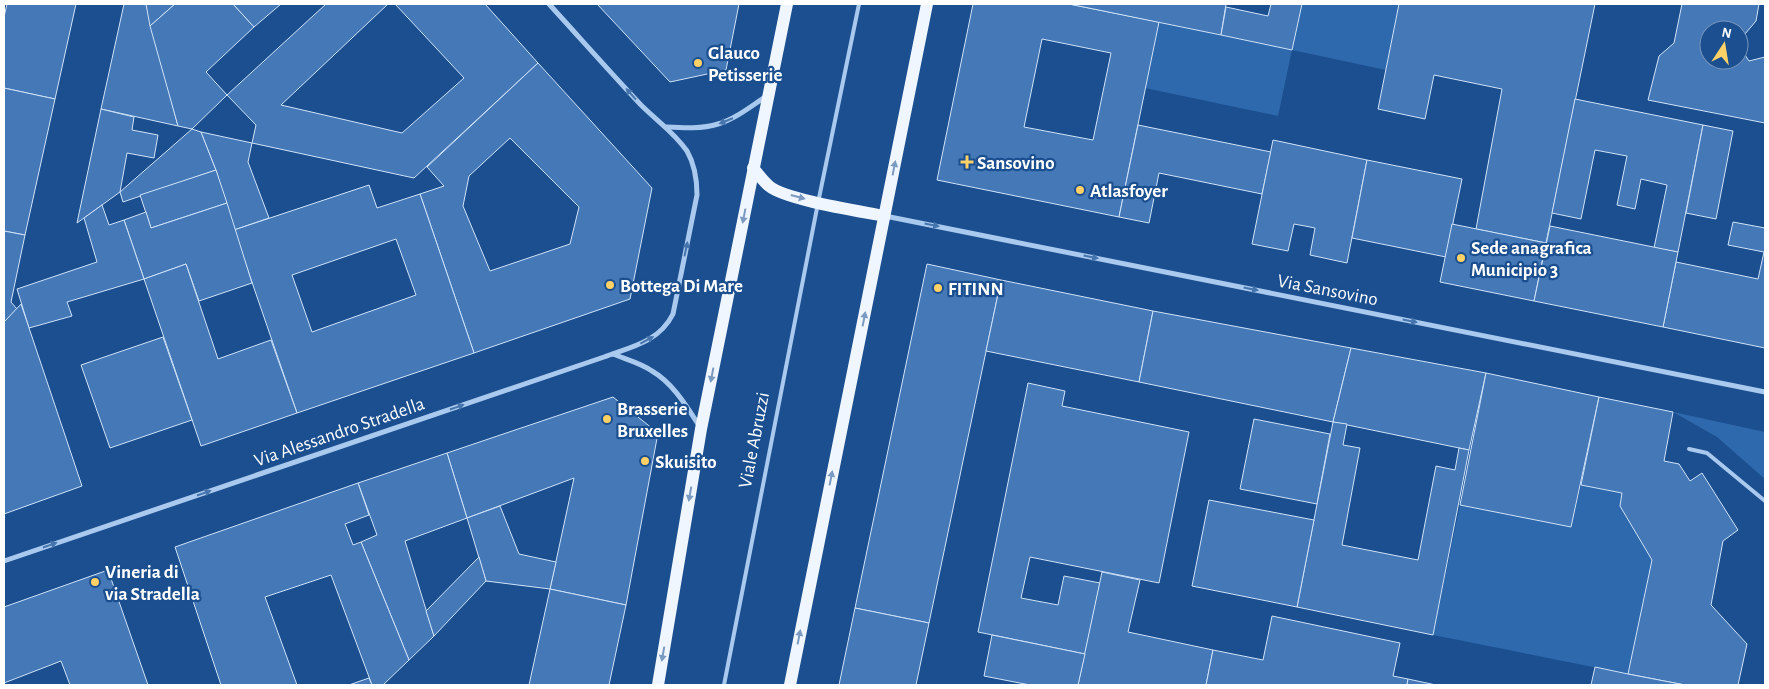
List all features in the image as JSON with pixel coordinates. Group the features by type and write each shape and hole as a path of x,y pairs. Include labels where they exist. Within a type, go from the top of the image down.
{"main road":[{"path":"658,685 701,429 787,4"},
{"path":"790,685 927,4"},
{"path":"753,168 769,186 785,194 818,203 884,216"}],"street":[{"path":"549,4 643,107 667,127 696,128 717,125 735,118 768,96"},
{"name":"Via Alessandro Stradella","path":"4,561 650,340 667,326 673,314 698,195 695,167 686,151 667,127"},
{"name":"Via Sansovino","path":"884,216 1765,392"},
{"path":"612,354 652,370 684,404 701,429"}],"lane":[{"name":"Viale Abruzzi","path":"724,685 818,203 859,4"},
{"path":"1689,449 1707,452 1765,501"}],"shaded area":[{"path":"1302,4 1399,4 1386,70 1292,50"},
{"path":"1159,22 1292,50 1278,116 1145,88"},
{"path":"1673,412 1765,432 1765,479 1717,437"},
{"path":"1581,485 1622,493 1620,506 1652,560 1628,674 1433,635 1460,505 1571,527"}],"building":[{"path":"7,4 76,4 55,99 4,88 4,17"},
{"path":"124,4 146,4 178,126 101,109"},
{"path":"146,4 175,4 150,26"},
{"path":"175,4 233,4 254,27 206,72 227,95 192,129 178,126 150,26"},
{"path":"233,4 281,4 254,27"},
{"path":"326,4 388,4 281,105 402,133 464,78 395,4 485,4 538,63 414,178 252,143 256,125 227,95"},
{"path":"597,4 739,4 726,70 670,82"},
{"path":"973,4 1069,4 1159,22 1119,217 937,180","holes":["1042,39 1111,53 1093,140 1024,127"]},
{"path":"1069,4 1226,4 1221,35"},
{"path":"1271,4 1302,4 1292,50 1221,35 1226,7 1268,16"},
{"path":"1399,4 1595,4 1546,243 1476,229 1502,89 1434,75 1425,119 1378,109"},
{"path":"1682,4 1759,4 1756,21 1749,29 1749,20 1699,20 1699,70 1749,70 1749,61 1765,57 1765,123 1648,100 1659,56 1674,43"},
{"path":"538,63 652,188 630,299 474,353 420,194 444,186 427,167","holes":["510,138 579,207 570,244 490,271 463,206 469,176"]},
{"path":"4,88 55,99 25,235 4,231"},
{"path":"1575,99 1703,125 1678,252 1654,248 1667,185 1641,179 1635,209 1617,205 1627,156 1595,150 1581,219 1552,213"},
{"path":"101,109 134,117 132,130 158,135 154,158 127,153 120,192 77,223"},
{"path":"1138,125 1271,152 1262,194 1159,173 1149,223 1119,217"},
{"path":"1703,125 1733,131 1716,219 1686,213"},
{"path":"192,129 201,132 216,170 123,202 120,192"},
{"path":"201,132 252,143 248,162 269,218 234,230 216,170"},
{"path":"1273,140 1367,160 1347,263 1310,255 1315,228 1294,224 1288,251 1252,244"},
{"path":"1367,160 1462,179 1446,257 1352,238"},
{"path":"216,170 227,203 151,228 140,195"},
{"path":"369,185 377,208 420,194 474,353 297,413 234,230","holes":["396,239 416,295 312,332 292,275"]},
{"path":"227,203 252,283 199,301 186,264 144,279 124,220 146,212 151,228"},
{"path":"102,205 109,225 124,220 144,279 67,302 72,316 29,328 17,289 97,262 84,218"},
{"path":"1733,222 1765,228 1765,348 1663,327 1676,262 1758,279 1764,252 1728,245"},
{"path":"1452,224 1546,243 1534,301 1440,282"},
{"path":"1550,226 1678,252 1663,327 1534,301"},
{"path":"4,231 25,235 11,302 17,309 4,322"},
{"path":"186,264 218,359 271,340 297,413 201,446 144,279"},
{"path":"927,264 1001,280 929,623 855,608"},
{"path":"1001,280 1153,311 1139,382 986,351"},
{"path":"21,304 82,486 4,514 4,322"},
{"path":"1153,311 1351,348 1333,422 1139,382"},
{"path":"163,337 192,420 110,448 81,365"},
{"path":"1351,348 1486,373 1469,450 1333,422"},
{"path":"1486,373 1599,397 1571,527 1460,505"},
{"path":"1028,383 1065,391 1062,406 1189,432 1159,583 1030,557 1021,598 1058,605 1064,576 1100,583 1085,654 978,632"},
{"path":"613,397 658,433 626,605 550,589 574,478 467,518 447,453"},
{"path":"1599,397 1673,412 1664,461 1679,464 1690,481 1702,473 1738,530 1723,541 1711,605 1747,644 1738,685 1685,685 1628,674 1652,560 1620,506 1622,493 1581,485"},
{"path":"1254,419 1330,434 1317,504 1240,489"},
{"path":"1333,422 1347,424 1343,445 1360,448 1342,545 1418,560 1436,466 1455,470 1459,448 1469,450 1433,635 1297,607"},
{"path":"447,453 467,518 405,541 434,636 409,660 361,542 377,535 358,483"},
{"path":"358,483 369,515 345,524 353,545 361,542 409,660 383,685 372,685 331,575 265,597 297,685 221,685 175,547"},
{"path":"1209,500 1314,520 1297,607 1192,586"},
{"path":"500,506 519,554 556,562 550,589 486,581 467,518"},
{"path":"479,557 486,581 434,636 426,611"},
{"path":"108,570 148,685 70,685 61,661 4,683 4,607"},
{"path":"1102,572 1140,580 1128,632 1213,650 1206,685 1078,685"},
{"path":"550,589 626,605 609,685 529,685"},
{"path":"855,608 929,623 916,685 839,685"},
{"path":"1272,616 1400,643 1393,676 1408,679 1407,685 1206,685 1213,650 1263,660"},
{"path":"992,635 1085,654 1078,685 1030,685 984,676"},
{"path":"1595,667 1628,674 1685,685 1591,685"},
{"path":"369,678 372,685 349,685"},
{"path":"1408,679 1436,685 1407,685"}],"place":[{"name":"Glauco Petisserie","path":"698,63"},
{"name":"Sansovino","path":"967,162"},
{"name":"Atlasfoyer","path":"1080,190"},
{"name":"Sede anagrafica Municipio 3","path":"1461,258"},
{"name":"Bottega Di Mare","path":"610,285"},
{"name":"FITINN","path":"938,288"},
{"name":"Brasserie Bruxelles","path":"607,419"},
{"name":"Skuisito","path":"645,461"},
{"name":"Vineria di via Stradella","path":"95,582"}]}
